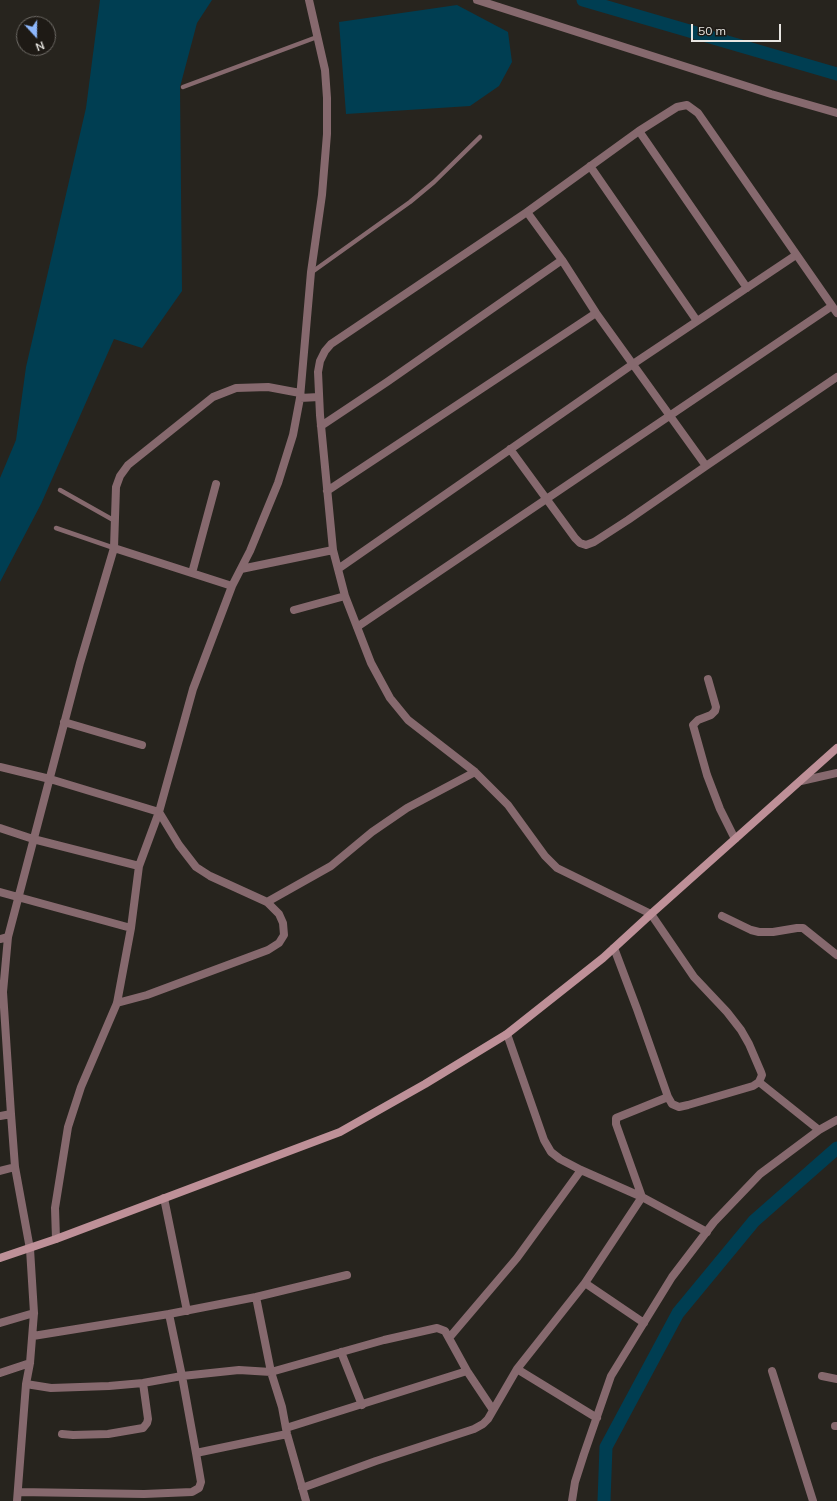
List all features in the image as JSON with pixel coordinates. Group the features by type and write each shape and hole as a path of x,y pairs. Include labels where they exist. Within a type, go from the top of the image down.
{"street":[{"path":"56,1239 55,1208 68,1127 81,1086 117,1003 139,866 159,812 193,689 232,586 278,483 293,435 300,395 311,272 322,195 327,134 325,70 309,0"},
{"path":"478,0 771,94 837,112"},
{"path":"614,948 668,1097 672,1104 679,1107 688,1105 753,1086 759,1082 762,1075 761,1072 749,1044 741,1030 727,1012 694,977 651,914 557,868 545,856 508,805 475,772 408,720 390,698 371,663 345,596 333,550 319,397 318,372 320,361 325,351 331,344 527,212 640,131 677,107 687,105 698,113 837,313"},
{"path":"640,131 747,288"},
{"path":"590,166 697,322"},
{"path":"527,212 562,260 596,312 669,416 706,466"},
{"path":"338,569 510,448 796,255"},
{"path":"321,426 387,382 562,260"},
{"path":"357,627 832,306"},
{"path":"327,491 596,312"},
{"path":"510,448 574,538 580,543 586,544 594,542 837,377"},
{"path":"17,1501 26,1384 30,1363 34,1313 30,1249 15,1167 11,1114 4,1056 1,992 4,938 19,898 33,839 80,663 114,548 116,487 120,476 128,465 213,397 236,388 268,387 300,395 319,397"},
{"path":"192,573 216,484"},
{"path":"114,548 232,586"},
{"path":"241,568 333,550"},
{"path":"294,610 345,596"},
{"path":"708,679 716,707 711,715 698,720 693,725 707,775 720,809 735,839"},
{"path":"64,722 142,745"},
{"path":"0,1258 30,1249 340,1132 425,1084 507,1034 614,948 837,748"},
{"path":"0,767 50,779 159,812 179,845 196,867 210,876 267,902 279,914 283,923 284,935 278,943 268,950 147,995 117,1003"},
{"path":"267,902 332,866 372,832 407,808 475,772"},
{"path":"801,781 837,774"},
{"path":"0,828 33,839 139,866"},
{"path":"0,892 130,928"},
{"path":"722,916 751,930 759,932 774,932 803,928 837,955"},
{"path":"507,1034 544,1140 551,1152 560,1159 581,1170 642,1197 707,1232"},
{"path":"759,1082 819,1130"},
{"path":"642,1197 616,1124 616,1118 668,1097"},
{"path":"0,1116 11,1114"},
{"path":"572,1501 575,1482 611,1376 672,1277 707,1232 760,1174 819,1130 837,1120"},
{"path":"0,1171 15,1167"},
{"path":"449,1338 517,1258 581,1170"},
{"path":"302,1488 376,1461 474,1429 483,1424 488,1419 517,1369 585,1283 642,1197"},
{"path":"164,1198 187,1311"},
{"path":"33,1336 187,1311 256,1297 348,1275"},
{"path":"585,1283 644,1323"},
{"path":"256,1297 271,1372 282,1407 286,1431 306,1501"},
{"path":"0,1323 34,1313"},
{"path":"18,1492 144,1494 192,1492 199,1488 201,1482 196,1453 169,1314"},
{"path":"26,1384 51,1388 79,1388 143,1383 182,1376 239,1370 271,1372 384,1340 437,1328 445,1331 467,1372 493,1410"},
{"path":"341,1352 362,1405"},
{"path":"0,1373 30,1363"},
{"path":"517,1369 597,1418"},
{"path":"772,1370 813,1501"},
{"path":"196,1453 286,1431 467,1372"},
{"path":"822,1376 837,1379"},
{"path":"62,1434 108,1434 143,1428 148,1419 143,1383"}],"lane":[{"path":"183,87 317,37"},
{"path":"311,272 410,202 439,177 480,137"},
{"path":"60,490 115,521"},
{"path":"56,528 114,548"}],"water":[{"path":"100,0 212,0 197,23 180,87 182,291 142,348 114,339 41,504 0,582 0,478 16,440 26,367 86,108"},
{"path":"457,5 508,32 512,62 499,86 470,106 346,114 339,22"}],"waterway":[{"path":"583,0 837,74"},
{"path":"604,1501 606,1447 678,1313 754,1221 837,1148"}]}
